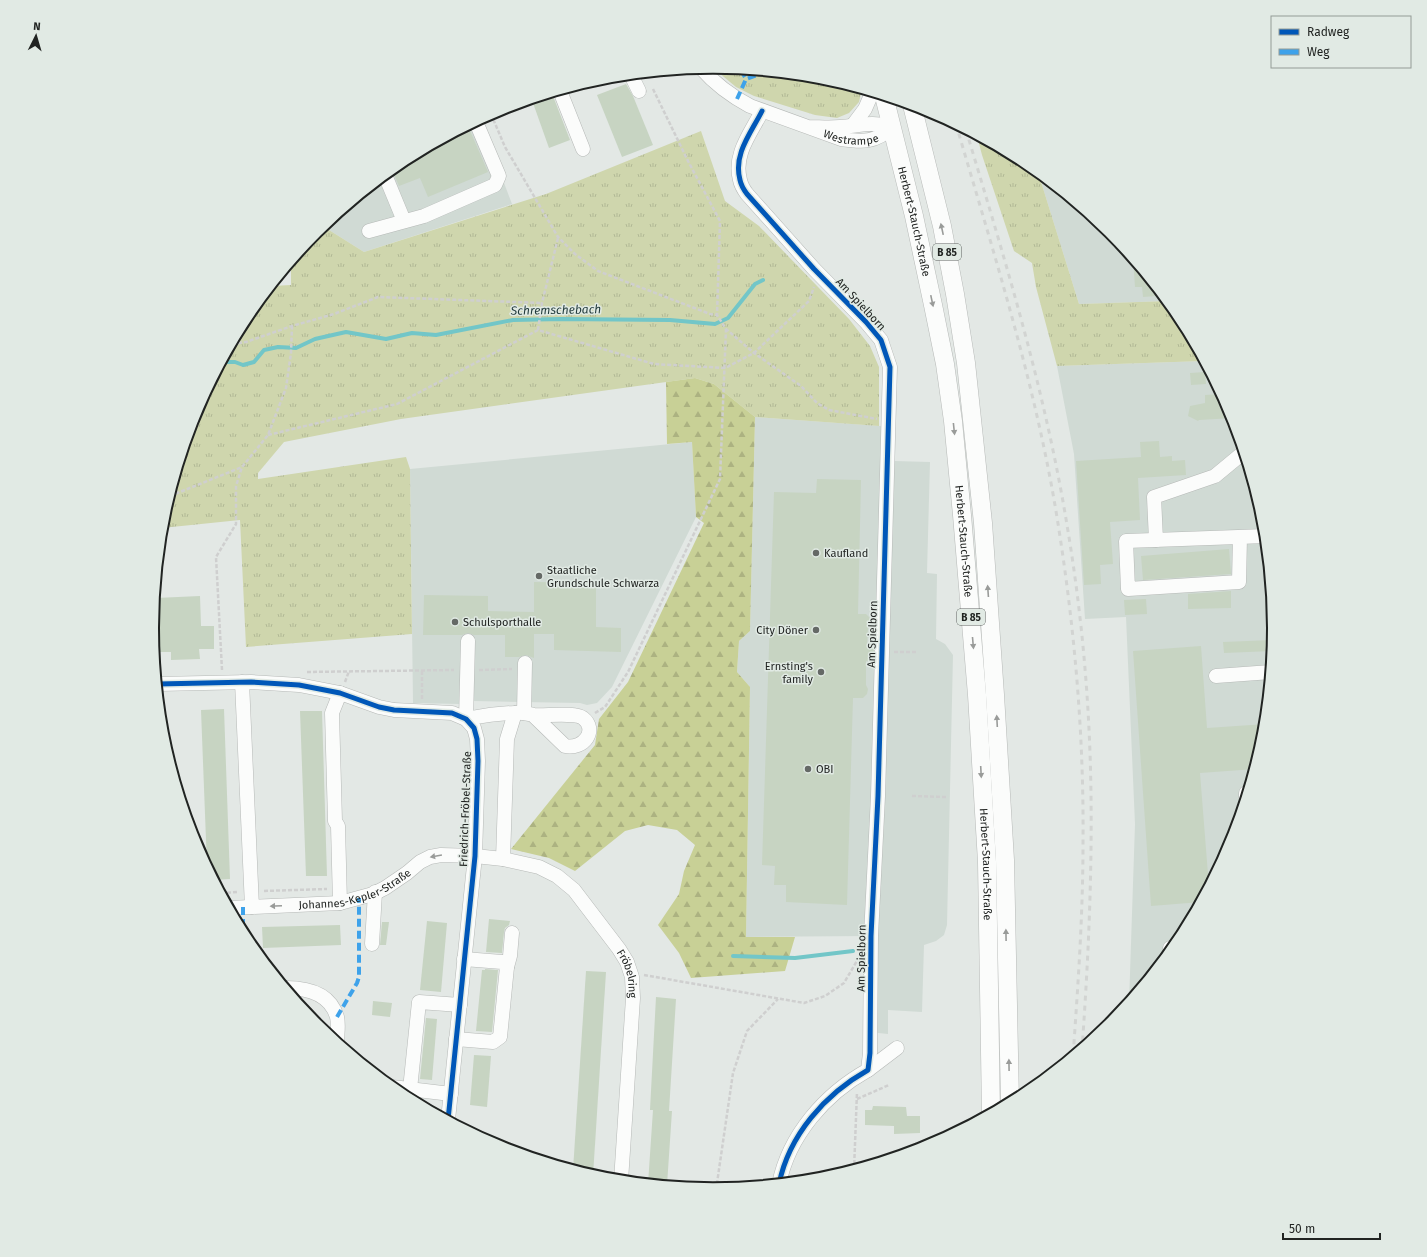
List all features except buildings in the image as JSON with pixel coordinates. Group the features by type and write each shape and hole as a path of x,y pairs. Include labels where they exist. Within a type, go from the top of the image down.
{"main road":[{"name":"Herbert-Stauch-Straße","path":"885,101 914,216 933,305 954,428 977,695 987,862 991,1109"},
{"path":"907,109 892,127 922,142"},
{"name":"Herbert-Stauch-Straße","path":"913,111 942,226 961,329 983,523 995,695 1004,860 1010,1097"}],"street":[{"name":"Westrampe","path":"707,74 714,82 737,99 762,111 841,139 866,141 875,139 885,134 892,127"},
{"path":"636,80 646,89"},
{"path":"562,95 583,149"},
{"path":"853,125 864,109 870,97"},
{"name":"Am Spielborn","path":"762,111 743,145 738,163 740,181 747,194 814,269 866,322 881,340 890,367 878,796 871,936 870,1053 863,1073"},
{"name":"Westrampe","path":"808,127 841,127 874,123 892,127"},
{"path":"369,231 424,216 495,185 499,176 478,126"},
{"path":"387,180 404,221"},
{"path":"1156,540 1154,497 1215,476 1240,455"},
{"path":"1240,537 1239,582 1128,589 1126,541 1260,536"},
{"path":"466,719 468,641"},
{"path":"503,859 508,739 524,713 525,666"},
{"path":"1216,676 1266,672"},
{"path":"162,684 242,682 277,683 318,688 340,693 379,707 394,710 452,713 466,719 487,715 524,713 575,716 584,720 588,728 588,736 585,741 579,745 572,747 565,746 524,713"},
{"path":"242,682 252,907"},
{"path":"340,693 332,713 335,821 338,826 340,903"},
{"name":"Friedrich-Fröbel-Straße","path":"449,1116 475,856 478,761 477,739 474,728 466,719"},
{"name":"Johannes-Kepler-Straße","path":"234,908 340,903 385,888 420,862 430,857 440,855 475,856"},
{"name":"Fröbelring","path":"475,856 503,859 539,867 557,876 574,890 619,949 627,962 632,977 633,998 621,1175"},
{"path":"372,944 375,892"},
{"path":"456,1039 493,1042 500,1037 506,967 510,956 512,933"},
{"path":"464,959 502,962 506,967"},
{"path":"292,988 301,988 310,991 318,994 327,1001 333,1008 337,1017 337,1035"},
{"path":"410,1093 419,1002 460,1006"},
{"path":"781,1179 787,1156 802,1128 829,1097 897,1048"},
{"path":"412,1094 451,1094"}],"path":[{"path":"646,89 720,221 718,315 726,329 754,353 801,386 817,403 829,410 876,419 888,418"},
{"path":"493,119 505,147 558,237 575,254 598,271 710,314 718,315"},
{"path":"538,330 542,303 558,237"},
{"path":"268,435 396,404 538,330 654,364 726,368 754,353 809,301 814,287 814,269"},
{"path":"238,343 246,342 292,326 334,314 378,297 542,303"},
{"path":"223,683 216,557 236,524 236,486 242,467 268,435 286,388 291,353 292,326"},
{"path":"584,720 605,707 628,672 720,479 726,368 726,329"},
{"path":"176,494 242,467"},
{"path":"882,652 918,652"},
{"path":"304,672 467,670 525,666"},
{"path":"422,671 422,711"},
{"path":"912,796 946,797"},
{"path":"632,977 640,975 804,1003 825,996 844,983 859,956"},
{"path":"717,1183 733,1073 747,1031 778,999"},
{"path":"854,1165 857,1099 863,1073"},
{"path":"857,1099 889,1085"}],"shaded area":[{"path":"482,125 512,204 364,252 329,230 327,231 376,189 405,167 436,148"},
{"path":"1041,181 1106,236 1161,301 1079,304"},
{"path":"1199,361 1226,416 1239,450 1257,520 1263,556 1267,592 1267,665 1257,737 1239,807 1211,874 1194,906 1175,937 1129,995 1135,824 1126,617 1085,619 1074,454 1057,366"},
{"path":"755,417 894,427 894,461 930,462 927,573 937,574 936,639 945,644 953,655 947,925 944,935 936,941 924,945 922,1012 888,1010 888,1034 869,1032 871,936 746,937 750,687 737,672 739,641 750,631"},
{"name":"Staatliche Grundschule Schwarza","path":"692,442 696,517 612,687 597,703 587,705 580,703 473,701 460,704 413,703 410,469"}],"green space":[{"path":"721,74 750,75 786,79 822,85 861,94 859,102 849,113 837,118 815,115 754,96 736,87"},
{"path":"701,131 725,201 759,226 849,319 870,346 879,367 879,426 755,417 714,384 695,378 401,419 284,442 258,473 258,479 406,457 410,469 412,634 246,647 240,520 169,527 178,485 188,450 201,416 233,351 252,320 278,286 291,285 291,270 327,231 329,230 364,252 546,194"},
{"path":"978,141 1022,167 1041,181 1079,304 1161,301 1175,320 1199,361 1057,366 1036,287 1032,263 1014,251"},
{"path":"695,378 714,384 755,417 750,631 739,641 737,672 750,687 746,937 795,937 785,971 691,978 679,953 658,925 679,894 684,871 695,845 677,830 648,825 625,831 575,871 549,858 511,849 595,745 599,719 628,682 704,523 696,517 692,442 667,444 666,382"}],"waterway":[{"name":"Schremschebach","path":"227,362 235,362 243,365 254,362 264,350 278,347 296,348 315,339 346,332 386,339 412,333 436,335 513,320 670,320 715,324 728,318 755,284 763,280"},
{"path":"733,956 795,958 853,951"}],"railway":[{"path":"958,130 1000,275 1040,427 1059,530 1070,608 1080,725 1083,804 1081,923 1073,1050"},
{"path":"968,136 1036,375 1058,475 1077,592 1087,694 1091,796 1089,922 1082,1042"}],"marked path":[{"path":"744,75 746,79"},
{"path":"737,99 746,79 755,76"},
{"path":"337,1017 359,977 359,898"},
{"path":"243,907 243,922"}],"cycle path":[{"path":"762,111 748,136 741,153 738,170 740,182 747,194 814,269 866,322 881,340 890,367 878,796 871,936 870,1053 868,1070 837,1091 811,1118 791,1149 780,1179"},
{"path":"162,684 251,682 299,685 340,693 379,707 394,710 452,713 466,719 474,728 477,739 478,761 475,856 448,1116"}],"place":[{"name":"Kaufland","path":"816,553"},
{"name":"Staatliche Grundschule Schwarza","path":"539,576"},
{"name":"Schulsporthalle","path":"455,622"},
{"name":"City Döner","path":"816,630"},
{"name":"Ernsting's family","path":"821,672"},
{"name":"OBI","path":"808,769"}]}
